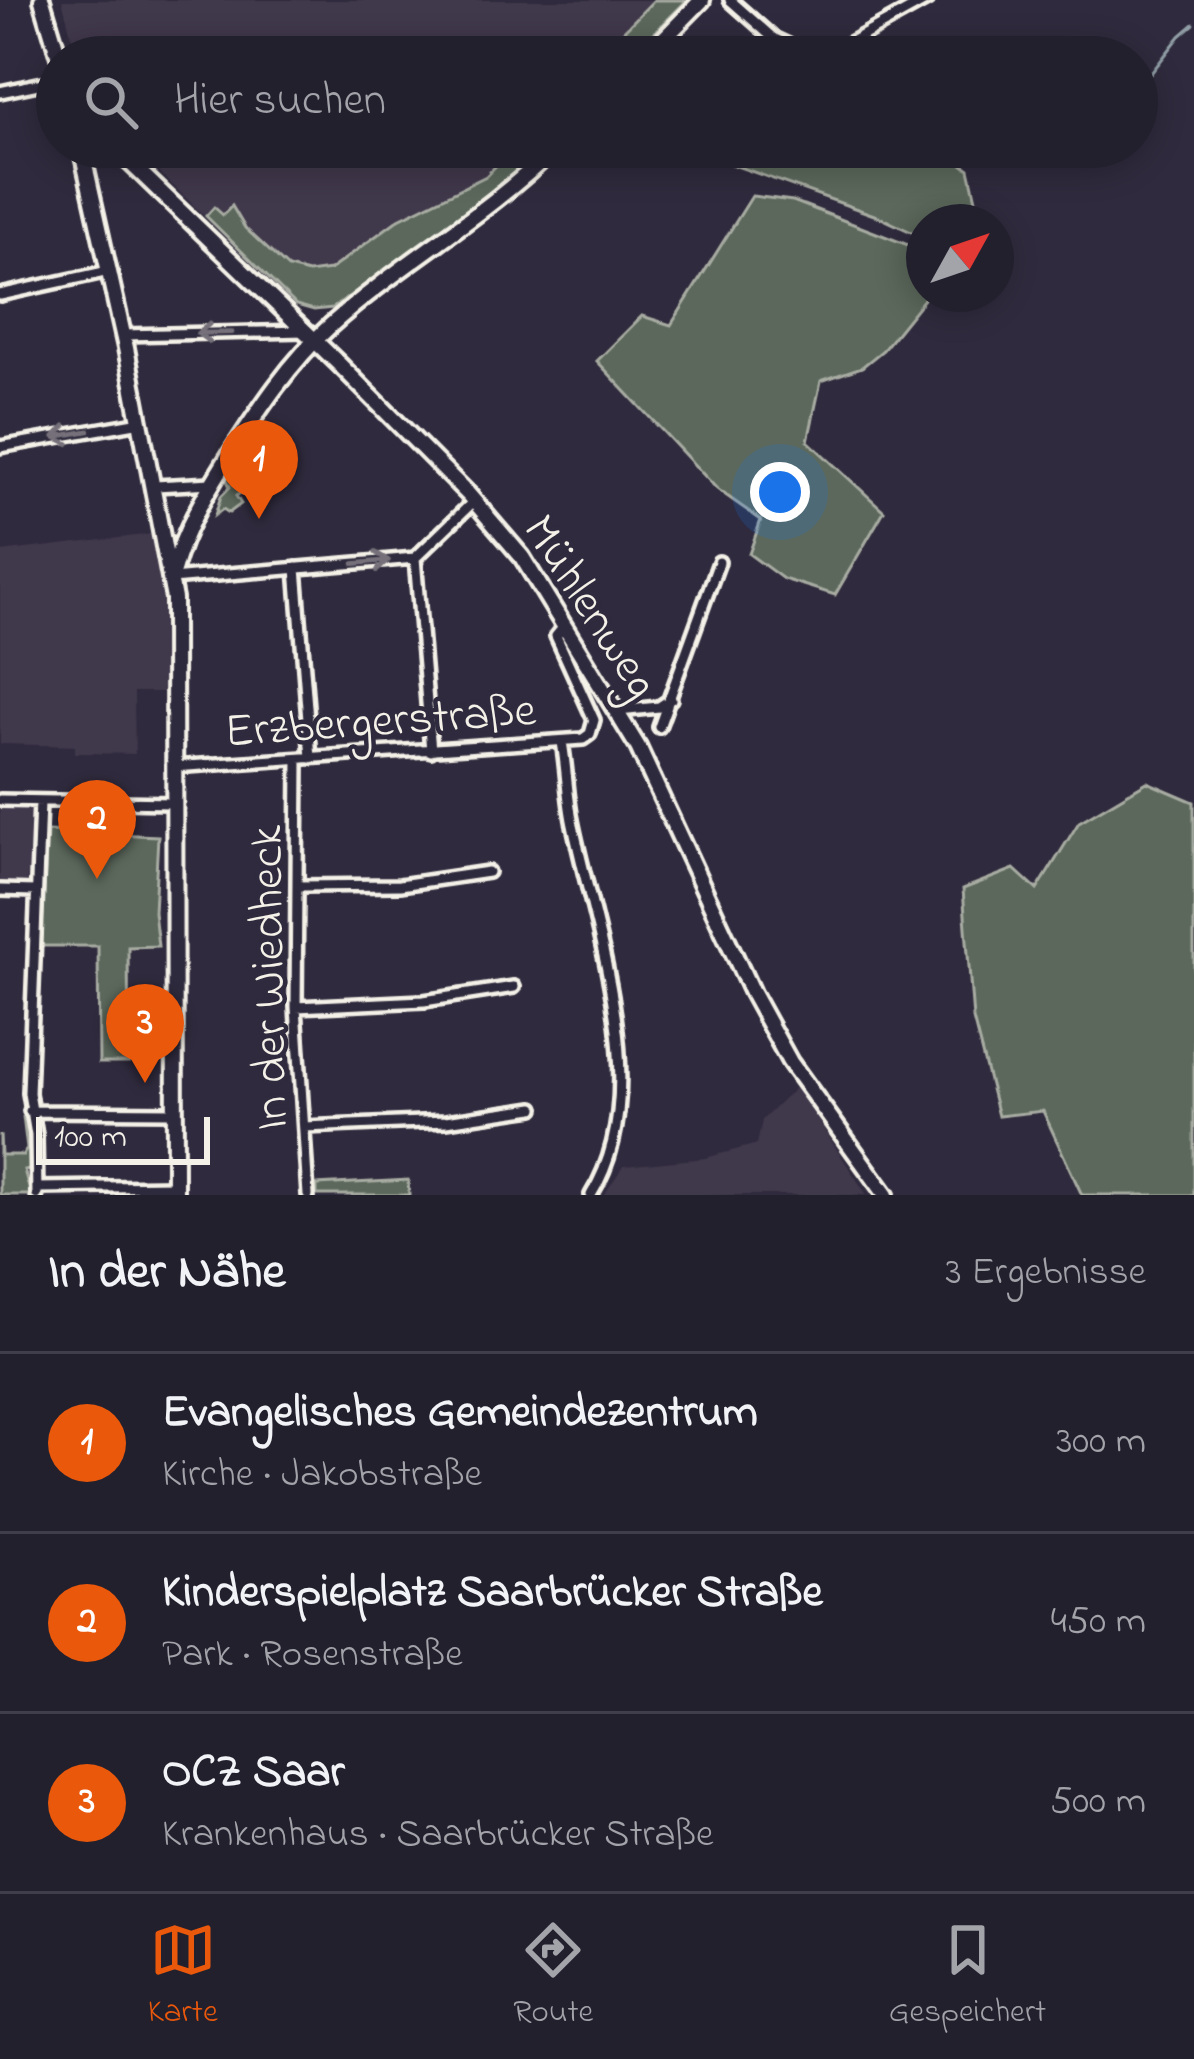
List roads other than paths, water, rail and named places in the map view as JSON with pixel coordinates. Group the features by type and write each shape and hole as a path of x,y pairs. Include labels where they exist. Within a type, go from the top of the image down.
{"main road":[{"path":"43,0 53,36"},
{"path":"667,36 702,0"},
{"path":"86,168 154,486 175,624 175,1190"},
{"name":"Mühlenweg","path":"136,168 310,336 522,556 618,711 752,993 790,1062 886,1195"},
{"path":"171,579 185,533 212,483 310,336 509,193 535,168"}],"street":[{"path":"730,0 771,36"},
{"path":"862,36 927,0"},
{"path":"0,92 36,84"},
{"path":"0,295 109,271"},
{"path":"123,335 310,336"},
{"path":"0,447 141,422"},
{"path":"154,486 212,483"},
{"path":"171,579 415,558 474,502"},
{"path":"415,558 431,751"},
{"path":"659,727 719,562"},
{"path":"296,568 311,758"},
{"name":"Erzbergerstraße","path":"173,767 562,742 590,734 594,728 591,709 556,636 565,625"},
{"path":"618,711 659,707 671,699"},
{"path":"562,742 571,817 610,992 619,1056 614,1139 608,1168 591,1195"},
{"name":"In der Wiedheck","path":"298,759 296,1007 308,1195"},
{"path":"0,800 173,803"},
{"path":"40,802 30,1111 37,1191 175,1190"},
{"path":"299,886 400,885 488,872"},
{"path":"0,890 35,891"},
{"path":"296,1007 424,1001 514,987"},
{"path":"304,1127 427,1123 534,1108"},
{"path":"30,1111 174,1112"}],"waterway":[{"path":"1158,64 1194,24"}],"place":[{"name":"Evangelisches Gemeindezentrum","path":"259,519"},
{"name":"Kinderspielplatz Saarbrücker Straße","path":"97,879"},
{"name":"OCZ Saar","path":"145,1083"}]}
